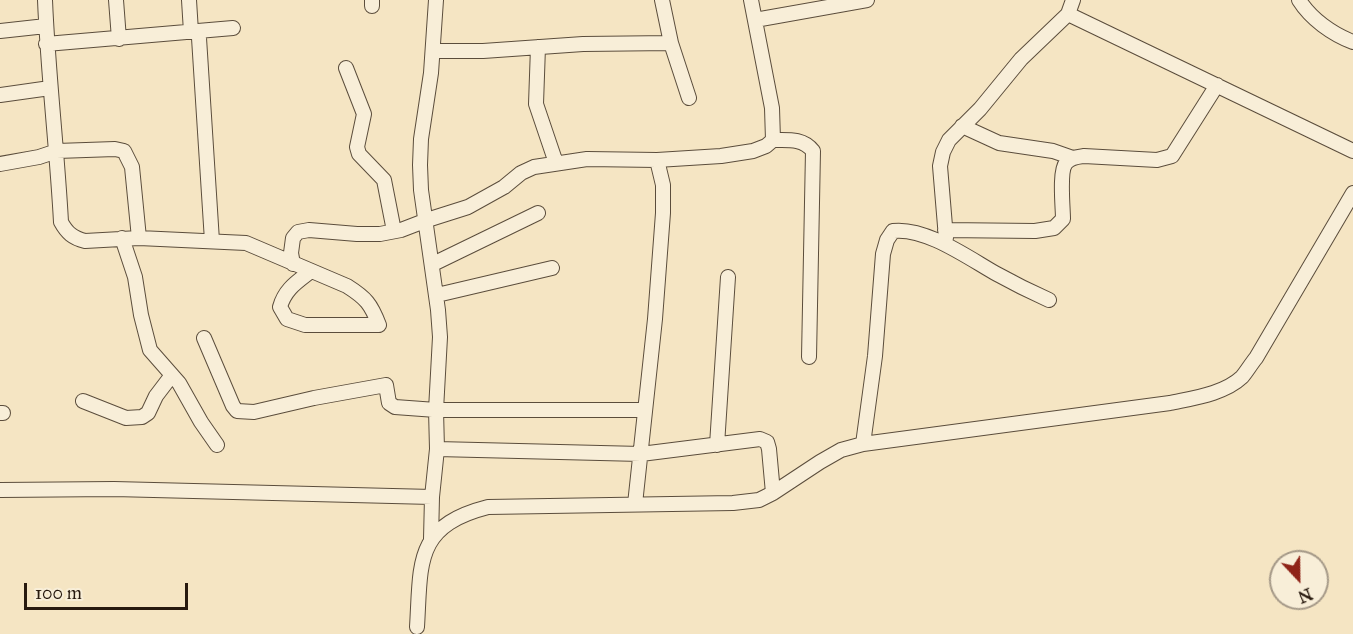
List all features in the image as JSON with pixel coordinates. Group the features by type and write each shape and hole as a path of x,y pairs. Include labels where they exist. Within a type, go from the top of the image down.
{"street":[{"path":"45,0 46,45 57,151 61,222 67,232 85,241 139,238 246,243 347,286 362,295 372,306 379,325 305,325 287,319 280,307 283,296 289,287 310,271"},
{"path":"116,0 119,39"},
{"path":"189,0 199,38 213,241"},
{"path":"417,627 421,562 431,539 437,449 436,410 440,337 433,264 421,190 421,139 433,51 436,0"},
{"path":"662,0 670,43 689,98"},
{"path":"751,0 772,108 773,140"},
{"path":"755,20 867,0"},
{"path":"946,237 940,166 949,140 980,109 1021,59 1068,14 1073,0"},
{"path":"1299,0 1306,11 1324,26 1353,42"},
{"path":"1068,14 1353,151"},
{"path":"0,31 46,26"},
{"path":"46,45 233,28"},
{"path":"433,51 670,43"},
{"path":"538,47 536,104 556,163"},
{"path":"346,68 364,114 357,147 359,154 384,180 394,231"},
{"path":"863,444 875,356 883,254 887,240 893,231 903,230 946,237 1054,228 1063,219 1064,167 1067,161 1084,156 1157,160 1172,156 1217,85"},
{"path":"0,95 50,88"},
{"path":"962,126 999,143 1053,151 1073,158"},
{"path":"293,264 291,253 293,238 298,232 309,230 357,234 394,231 468,207 534,167 586,159 657,160 721,156 753,151 766,146 773,140 796,140 808,145 813,152 809,357"},
{"path":"0,164 39,157 57,151 116,149 124,151 132,167 139,238"},
{"path":"636,504 655,319 663,213 663,185 657,160"},
{"path":"431,539 450,522 467,512 488,507 733,503 759,500 773,494 841,450 863,444 1170,403 1223,388 1241,378 1256,358 1353,193"},
{"path":"433,264 538,213"},
{"path":"946,237 1018,286 1049,300"},
{"path":"122,238 135,277 150,350 179,383 217,445"},
{"path":"437,295 552,268"},
{"path":"717,445 728,277"},
{"path":"204,338 232,406 237,411 254,412 386,385 388,403 395,407 436,410 644,410"},
{"path":"83,401 126,418 142,417 148,413 156,396 171,375"},
{"path":"437,449 641,454 753,439 767,442 773,494"},
{"path":"0,490 126,489 432,498"}]}
